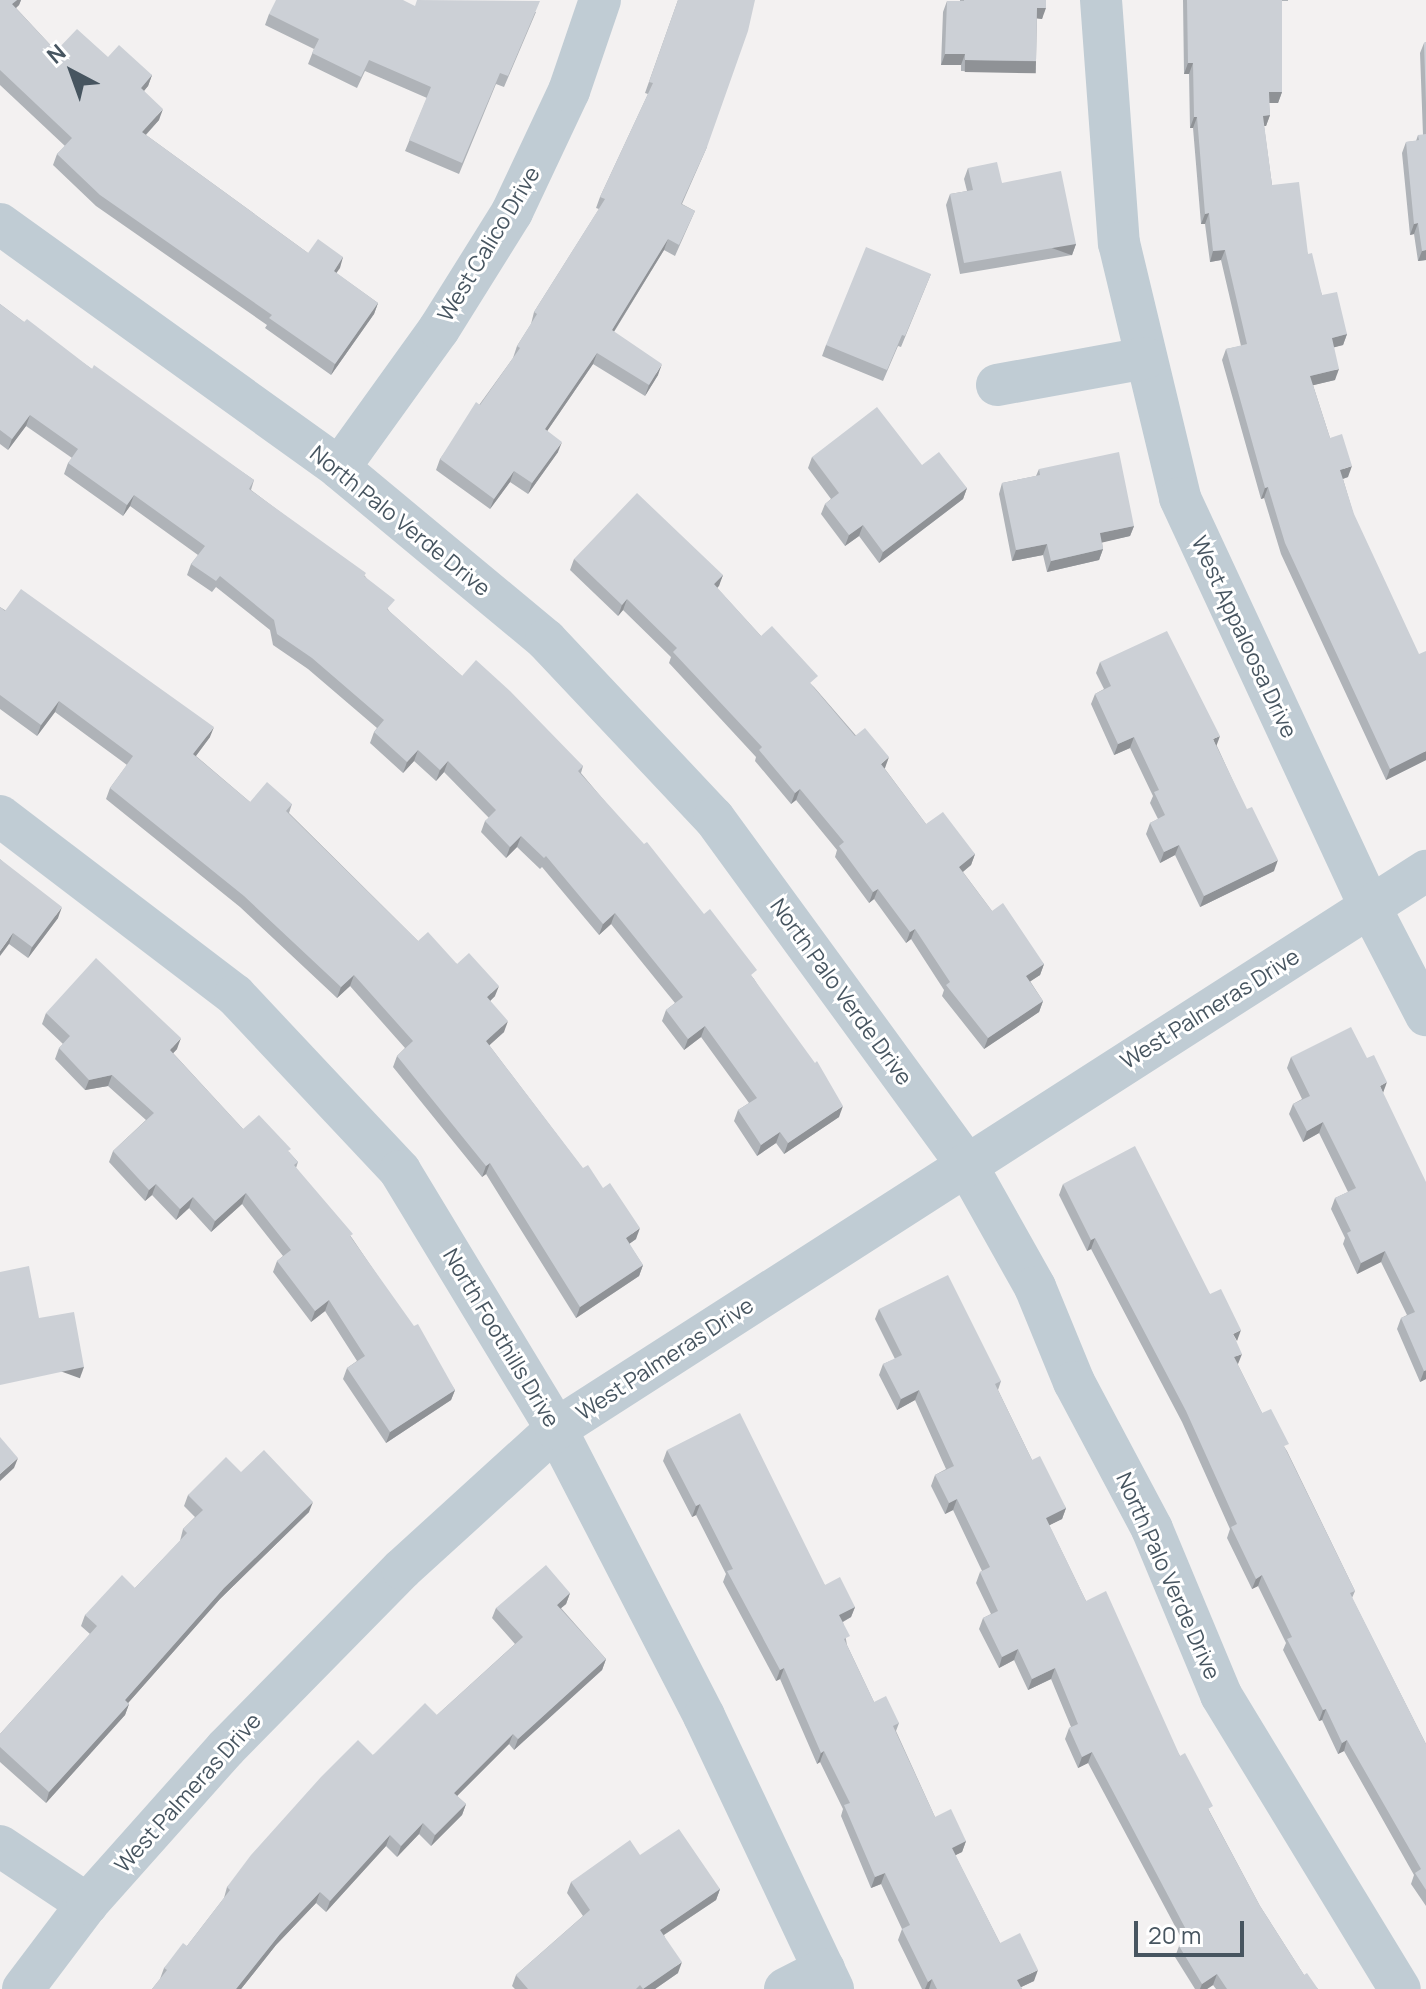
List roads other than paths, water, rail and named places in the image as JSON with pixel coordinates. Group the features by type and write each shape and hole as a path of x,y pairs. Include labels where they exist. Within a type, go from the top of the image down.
{"street":[{"name":"West Calico Drive","path":"339,468 456,303 512,212 569,91 600,0"},
{"name":"West Appaloosa Drive","path":"1101,0 1119,243 1180,498 1370,907 1426,1015"},
{"name":"North Palo Verde Drive","path":"0,224 339,468 546,640 714,818 966,1164 1035,1287 1074,1382 1152,1529 1221,1695 1400,1989"},
{"path":"997,385 1146,358"},
{"name":"North Foothills Drive","path":"0,816 235,995 400,1171 556,1429 704,1716 828,1979"},
{"name":"West Palmeras Drive","path":"23,1989 87,1904 226,1748 402,1569 556,1429 1426,871"},
{"path":"0,1846 87,1904"},
{"path":"785,1989 828,1979"}]}
